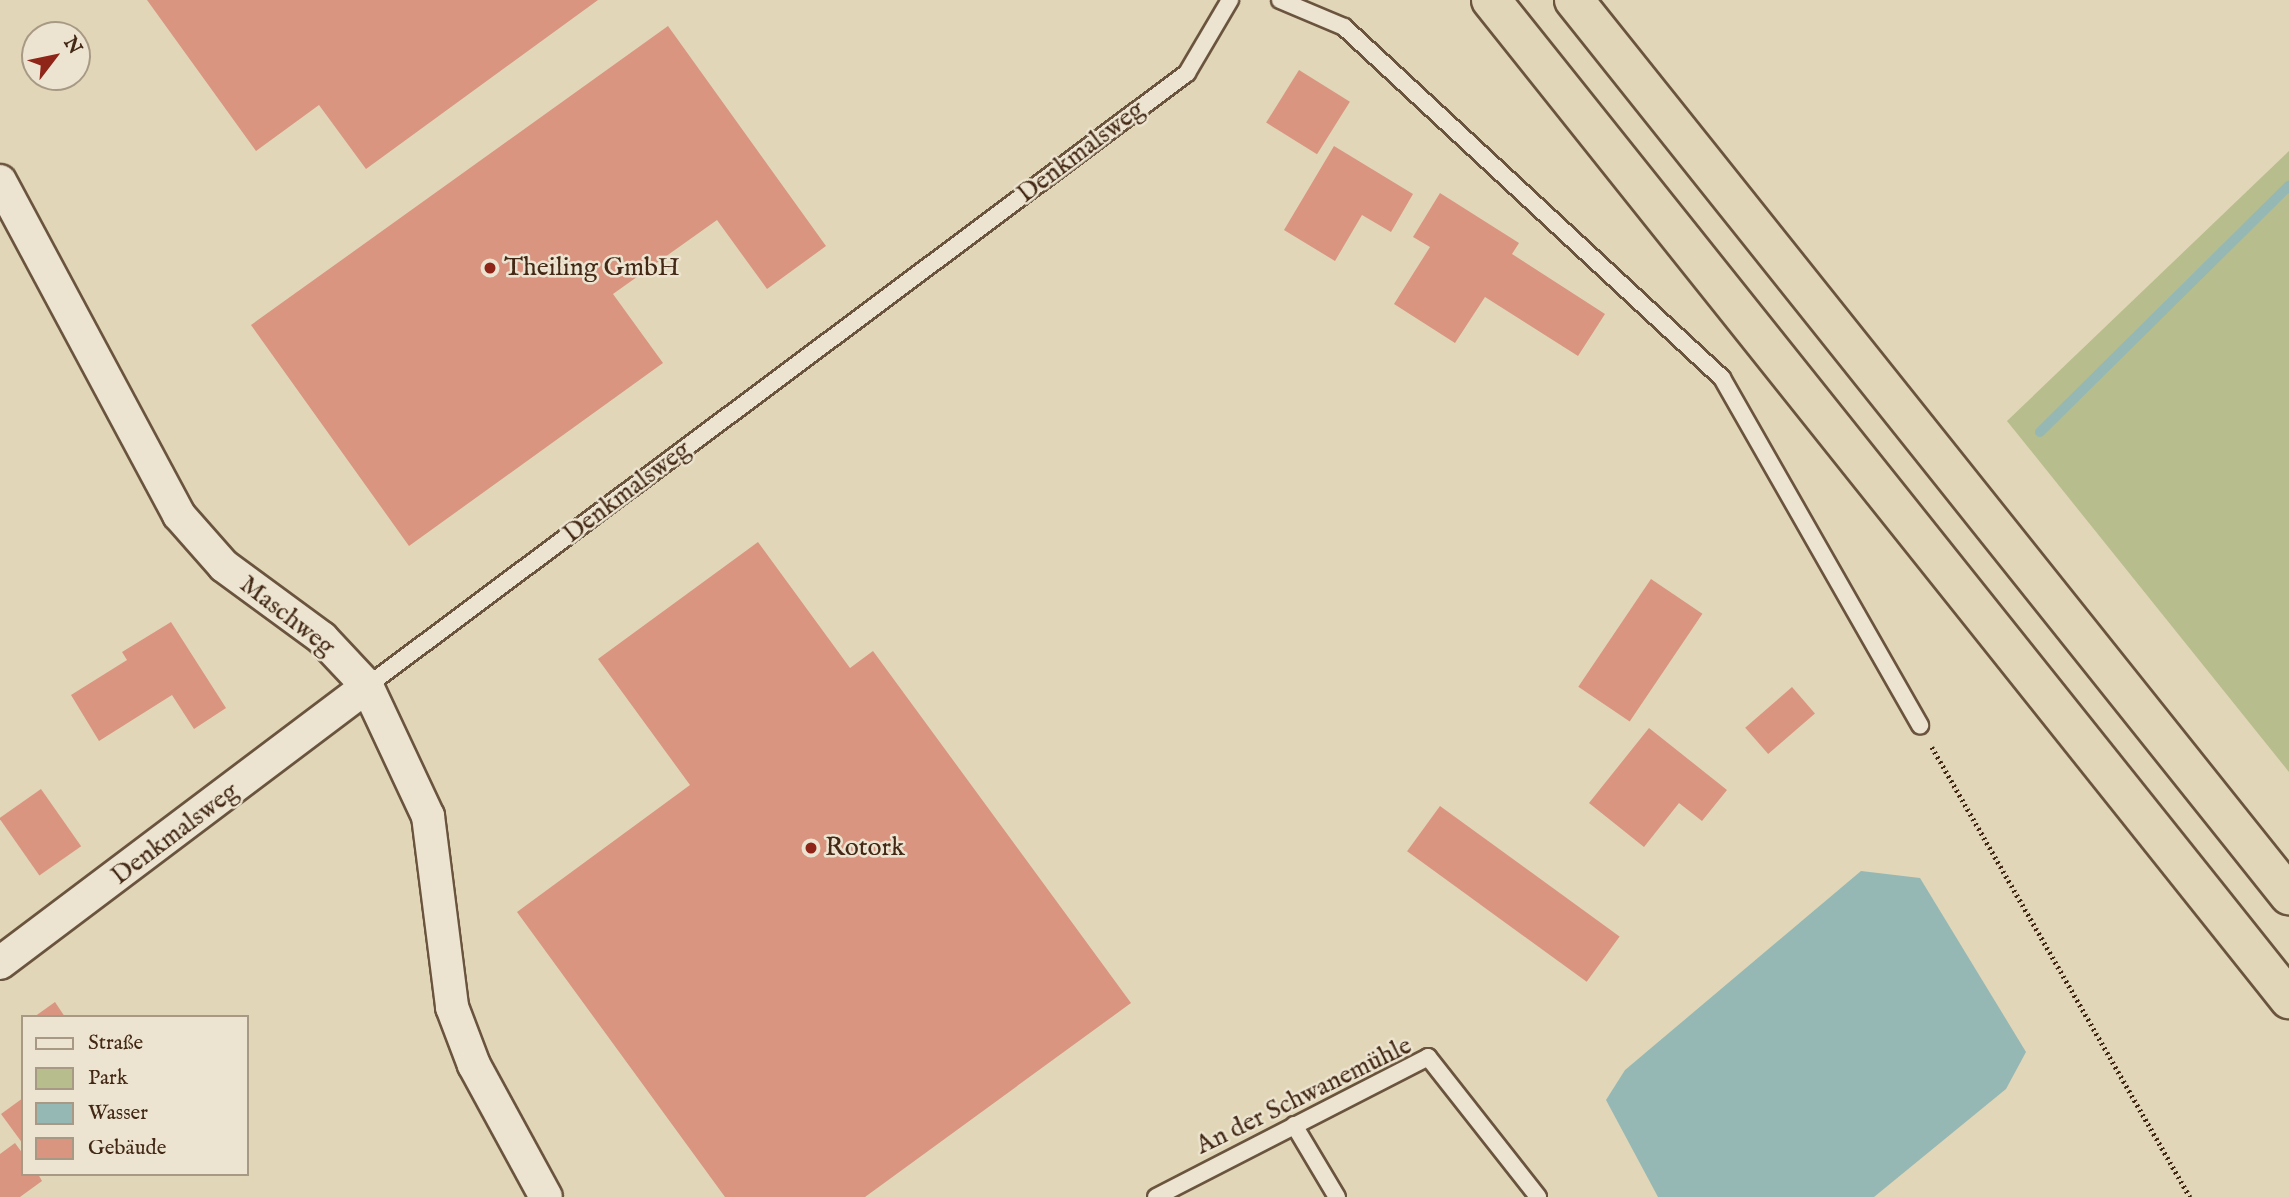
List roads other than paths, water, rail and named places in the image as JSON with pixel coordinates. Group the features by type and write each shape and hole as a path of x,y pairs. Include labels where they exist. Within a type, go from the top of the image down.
{"highway":[{"path":"1491,0 2289,999"},
{"path":"1574,0 2289,895"}],"street":[{"name":"Maschweg","path":"0,181 179,515 223,566 322,638 367,686 428,816 452,1007 474,1065 546,1197"},
{"name":"Denkmalsweg","path":"0,963 367,686"}],"lane":[{"name":"Denkmalsweg","path":"367,686 1187,73 1230,0"},
{"path":"1280,0 1344,27 1722,378 1920,725"},
{"name":"An der Schwanemühle","path":"1156,1197 1428,1057 1538,1197"},
{"path":"1294,1125 1337,1197"}],"water":[{"path":"1861,871 1920,878 2026,1052 2006,1089 1874,1197 1658,1197 1606,1100 1625,1070"}],"waterway":[{"path":"2040,432 2289,186"}],"place":[{"name":"Theiling GmbH","path":"490,268"},
{"name":"Rotork","path":"811,848"}]}
